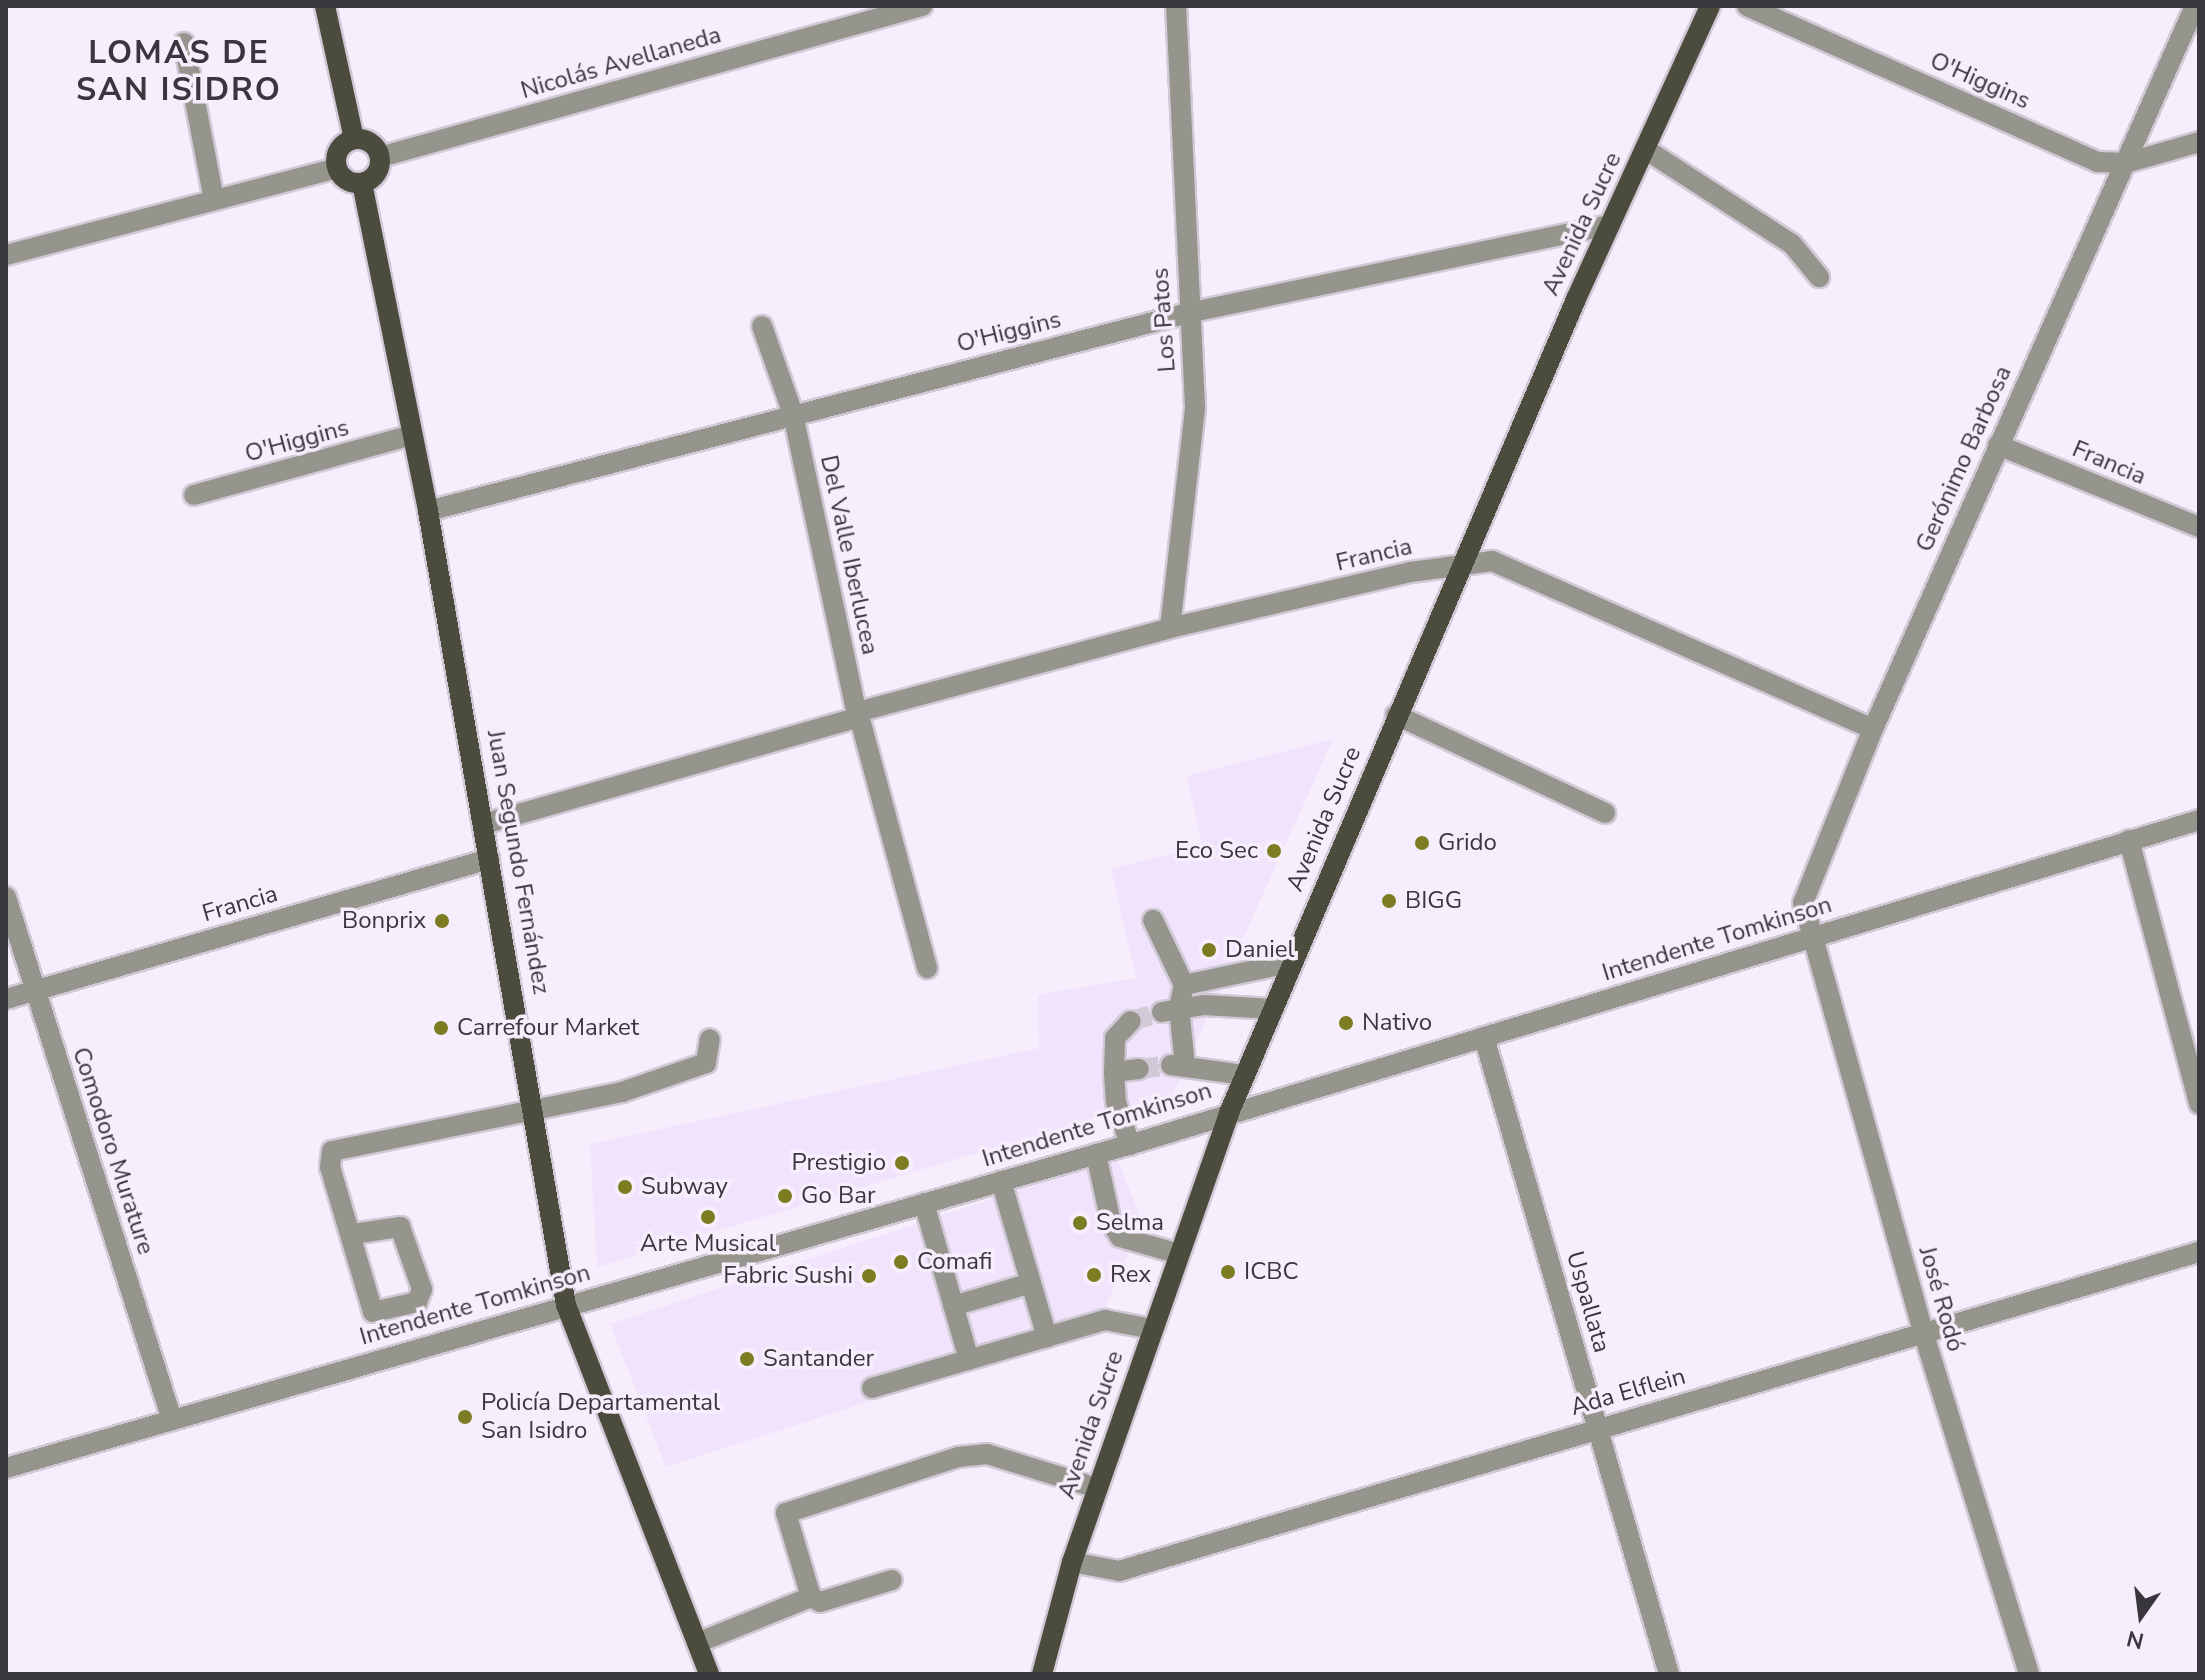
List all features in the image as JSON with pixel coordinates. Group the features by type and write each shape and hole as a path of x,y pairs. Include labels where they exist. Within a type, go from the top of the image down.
{"main road":[{"path":"325,6 354,139"},
{"name":"Avenida Sucre","path":"1042,1674 1072,1562 1229,1113 1462,563 1609,225 1710,6"},
{"path":"354,139 375,146 380,157 379,169 362,183 351,182 337,168 336,155 354,139"},
{"name":"Juan Segundo Fernández","path":"362,183 428,511 535,1111 566,1305 709,1674"}],"street":[{"name":"Nicolás Avellaneda","path":"380,157 922,6"},
{"name":"Los Patos","path":"1170,628 1195,407 1188,313 1176,6"},
{"name":"O'Higgins","path":"1747,6 2098,162 2126,163 2199,142"},
{"name":"Gerónimo Barbosa","path":"1809,938 1803,903 1809,883 1873,729 2195,6"},
{"path":"184,43 214,200"},
{"path":"1645,149 1792,244 1819,277"},
{"path":"6,255 337,168"},
{"name":"O'Higgins","path":"428,511 1188,313 1609,225"},
{"name":"Del Valle Iberlucea","path":"762,326 793,414 858,715 927,968"},
{"name":"O'Higgins","path":"194,495 412,435"},
{"name":"Francia","path":"1998,445 2199,527"},
{"name":"Francia","path":"484,824 1170,628 1462,563 1492,561 1873,729"},
{"path":"1396,715 1605,813"},
{"name":"Intendente Tomkinson","path":"6,1468 1130,1145 2199,820"},
{"path":"2129,840 2199,1104"},
{"name":"Francia","path":"6,999 489,859"},
{"name":"Comodoro Murature","path":"6,897 172,1420"},
{"path":"1153,920 1184,985"},
{"name":"José Rodó","path":"1809,938 1924,1335 2029,1674"},
{"path":"1245,1075 1178,1065 1170,1010 1184,985 1293,962"},
{"path":"1170,1010 1273,1009"},
{"path":"1130,1145 1116,1102 1114,1072 1115,1038 1131,1021"},
{"name":"Uspallata","path":"1484,1037 1669,1674"},
{"path":"353,1234 391,1226 406,1233 421,1296 380,1314 373,1312 353,1234 330,1167 332,1151 340,1145 535,1111 622,1092 706,1063 710,1039"},
{"path":"1114,1072 1139,1069"},
{"path":"1096,1154 1108,1213 1120,1237 1179,1254"},
{"path":"1001,1181 1047,1337"},
{"path":"924,1203 969,1360"},
{"name":"Ada Elflein","path":"1072,1562 1119,1571 1598,1427 1924,1335 2199,1252"},
{"path":"953,1306 1031,1283"},
{"path":"872,1388 1105,1320 1152,1329"},
{"path":"892,1580 820,1602 811,1597 786,1513 958,1457 987,1454 1097,1488"},
{"path":"697,1643 811,1597"}],"shaded area":[{"path":"1333,739 1173,1094 597,1267 590,1144 1039,1048 1038,995 1136,978 1111,869 1202,846 1187,776"},
{"path":"1117,1158 1142,1221 1097,1328 666,1467 610,1324"}],"tunnel":[{"path":"1131,1021 1162,1012"},
{"path":"1139,1069 1171,1065"}],"place":[{"name":"Grido","path":"1422,843"},
{"name":"Eco Sec","path":"1274,851"},
{"name":"BIGG","path":"1389,901"},
{"name":"Bonprix","path":"442,921"},
{"name":"Daniel","path":"1209,950"},
{"name":"Nativo","path":"1346,1023"},
{"name":"Carrefour Market","path":"441,1028"},
{"name":"Prestigio","path":"902,1163"},
{"name":"Subway","path":"625,1187"},
{"name":"Go Bar","path":"785,1196"},
{"name":"Arte Musical","path":"708,1217"},
{"name":"Selma","path":"1080,1223"},
{"name":"Comafi","path":"901,1262"},
{"name":"ICBC","path":"1228,1272"},
{"name":"Rex","path":"1094,1275"},
{"name":"Fabric Sushi","path":"869,1276"},
{"name":"Santander","path":"747,1359"},
{"name":"Policía Departamental San Isidro","path":"465,1417"}],"district":[{"name":"LOMAS DE SAN ISIDRO","path":"179,72"}]}
